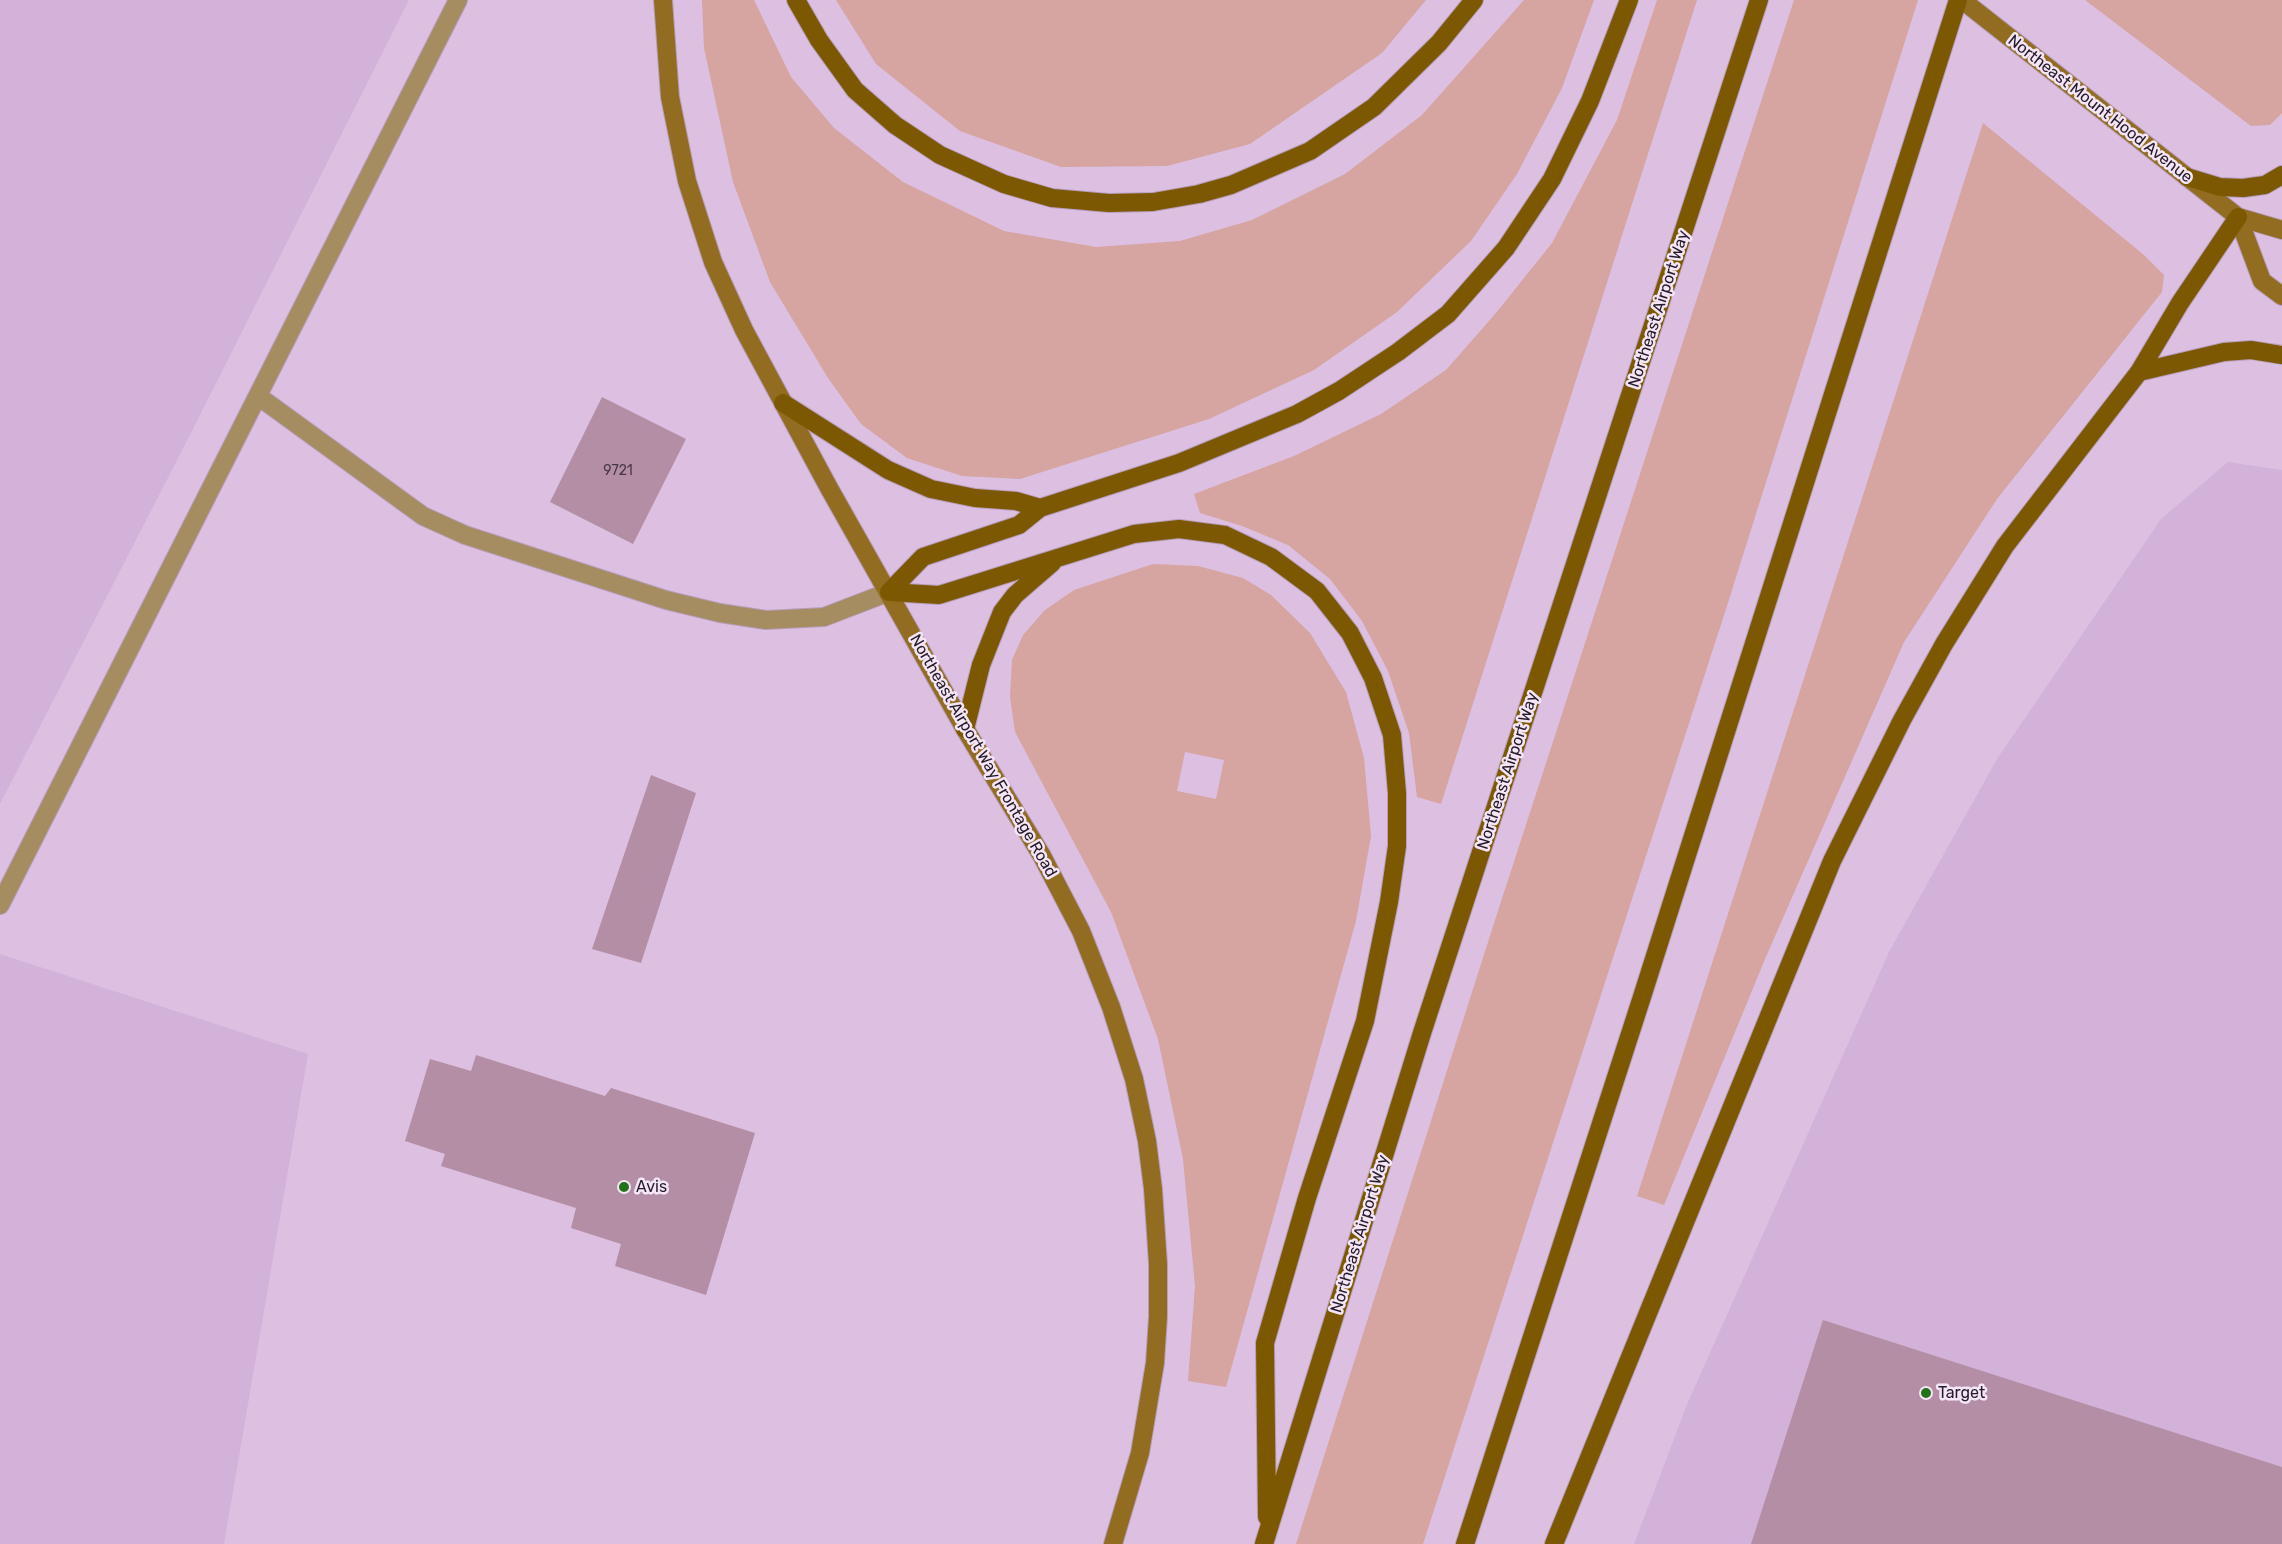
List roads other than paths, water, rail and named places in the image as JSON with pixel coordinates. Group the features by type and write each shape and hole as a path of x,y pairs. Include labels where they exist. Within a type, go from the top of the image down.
{"main road":[{"path":"796,0 819,40 855,90 895,124 940,154 1004,183 1052,198 1153,202 1231,185 1310,151 1374,107 1440,43 1474,0"},
{"path":"889,592 923,557 1019,525 1040,508 1179,463 1297,414 1339,391 1398,352 1448,314 1506,248 1552,179 1590,101 1629,0"},
{"name":"Northeast Airport Way","path":"1265,1539 1422,1033 1759,0"},
{"path":"1465,1544 1638,1011 1960,0"},
{"path":"2187,177 2220,187 2243,188 2265,185 2282,175"},
{"path":"1554,1544 1832,861 1892,740 1944,644 2005,546 2139,372 2180,303 2238,217"},
{"path":"2139,372 2224,352 2252,350 2282,355"},
{"path":"783,403 888,470 931,489 975,498 1016,501 1040,508"},
{"path":"889,592 939,594 1134,534 1179,529 1225,535 1271,556 1317,591 1350,633 1373,678 1392,735 1397,846 1389,902 1365,1021 1307,1198 1265,1343 1265,1539"},
{"path":"965,729 981,665 1002,612 1016,595 1058,558"}],"street":[{"name":"Northeast Airport Way Frontage Road","path":"663,0 670,98 687,181 714,262 744,330 829,488 965,729 1042,856 1081,931 1111,1007 1131,1069 1147,1141 1158,1264 1158,1317 1155,1363 1140,1453 1113,1544"},
{"name":"Northeast Mount Hood Avenue","path":"1960,0 2238,217 2282,230"},
{"path":"2238,217 2262,281 2282,297"}],"lane":[{"path":"0,905 458,0"},
{"path":"258,396 423,516 465,535 666,600 720,613 766,620 824,617 889,592"}],"place":[{"name":"Avis","path":"624,1187"},
{"name":"Target","path":"1926,1393"}]}
